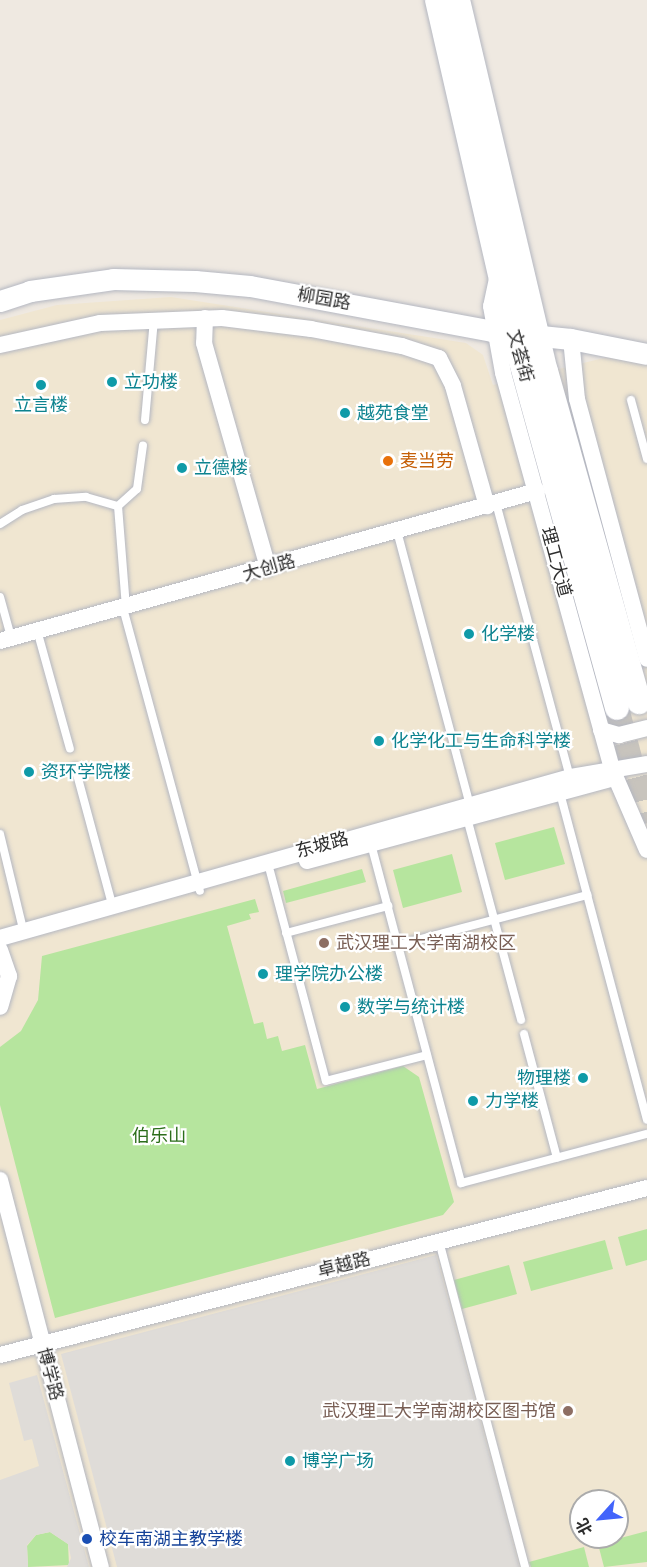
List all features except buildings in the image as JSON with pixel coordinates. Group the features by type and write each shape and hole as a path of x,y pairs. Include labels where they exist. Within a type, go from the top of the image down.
{"main road":[{"name":"文荟街","path":"437,0 514,333 628,705"},
{"name":"文荟街","path":"458,0 514,333"}],"street":[{"name":"柳园路","path":"0,302 30,291 113,279 195,281 250,286 514,333 571,339 647,354"},
{"path":"205,318 204,344 268,568"},
{"path":"0,345 74,327 205,318 310,329 402,346 439,358 453,386 491,504"},
{"name":"理工大道","path":"514,333 537,491 613,774 647,850"},
{"path":"571,339 577,399 647,659"},
{"name":"大创路","path":"6,639 268,568 537,491"},
{"path":"601,730 619,735 647,728"},
{"name":"东坡路","path":"0,949 198,885 468,812 560,793 647,764"},
{"name":"东坡路","path":"0,938 23,929 112,904 270,871 371,844 570,777 613,774"},
{"path":"0,949 9,976 0,1007"},
{"name":"博学路","path":"0,1180 101,1567"},
{"name":"卓越路","path":"0,1355 647,1188"}],"lane":[{"path":"145,420 154,320"},
{"path":"631,399 647,459"},
{"path":"118,506 137,489 143,445"},
{"path":"0,524 22,510 54,499 86,497 118,506"},
{"path":"491,504 570,777"},
{"path":"118,506 124,608 198,885"},
{"path":"397,531 521,1020"},
{"path":"0,597 6,639"},
{"path":"37,630 70,749"},
{"path":"75,767 112,904"},
{"path":"560,793 647,1120"},
{"path":"0,834 23,929"},
{"path":"371,844 461,1183 647,1134"},
{"path":"270,871 326,1082 427,1055"},
{"path":"398,945 587,895"},
{"path":"286,933 388,906"},
{"path":"524,1034 558,1158"},
{"path":"439,1241 525,1567"}],"shaded area":[{"name":"武汉理工大学南湖校区","path":"171,297 466,343 483,355 493,385 608,357 647,363 647,1567 0,1567 0,320 57,305"},
{"name":"博学广场","path":"436,1255 519,1567 117,1567 61,1354"},
{"path":"37,1375 89,1567 67,1567 71,1558 68,1544 50,1532 36,1535 27,1545 28,1567 0,1567 0,1480 39,1466 32,1439 24,1441 9,1383"}],"green space":[{"path":"554,827 565,864 505,880 495,843"},
{"path":"452,854 462,892 403,908 393,870"},
{"path":"362,869 366,882 286,903 283,891"},
{"name":"伯乐山","path":"255,899 259,912 249,914 251,919 227,926 254,1024 263,1022 267,1039 278,1036 282,1051 305,1045 317,1089 403,1066 419,1077 454,1202 443,1215 55,1318 0,1105 0,1047 21,1031 38,1000 42,956"},
{"path":"647,1229 647,1260 626,1266 618,1237"},
{"path":"605,1240 613,1269 531,1291 523,1262"},
{"path":"509,1265 517,1294 462,1309 454,1280"},
{"path":"647,1531 647,1562 604,1567 599,1549 629,1549 629,1536"},
{"path":"50,1532 68,1544 69,1565 28,1567 27,1546 36,1535"},
{"path":"584,1549 589,1567 531,1567 529,1562"}],"tunnel":[{"path":"617,708 647,823"}],"place":[{"name":"立功楼","path":"112,382"},
{"name":"立言楼","path":"41,385"},
{"name":"越苑食堂","path":"345,413"},
{"name":"麦当劳","path":"388,461"},
{"name":"立德楼","path":"182,468"},
{"name":"化学楼","path":"469,634"},
{"name":"化学化工与生命科学楼","path":"379,741"},
{"name":"资环学院楼","path":"29,772"},
{"name":"武汉理工大学南湖校区","path":"324,943"},
{"name":"理学院办公楼","path":"263,974"},
{"name":"数学与统计楼","path":"345,1007"},
{"name":"物理楼","path":"583,1078"},
{"name":"力学楼","path":"473,1101"},
{"name":"武汉理工大学南湖校区图书馆","path":"568,1411"},
{"name":"博学广场","path":"290,1461"},
{"name":"校车南湖主教学楼","path":"87,1539"}]}
